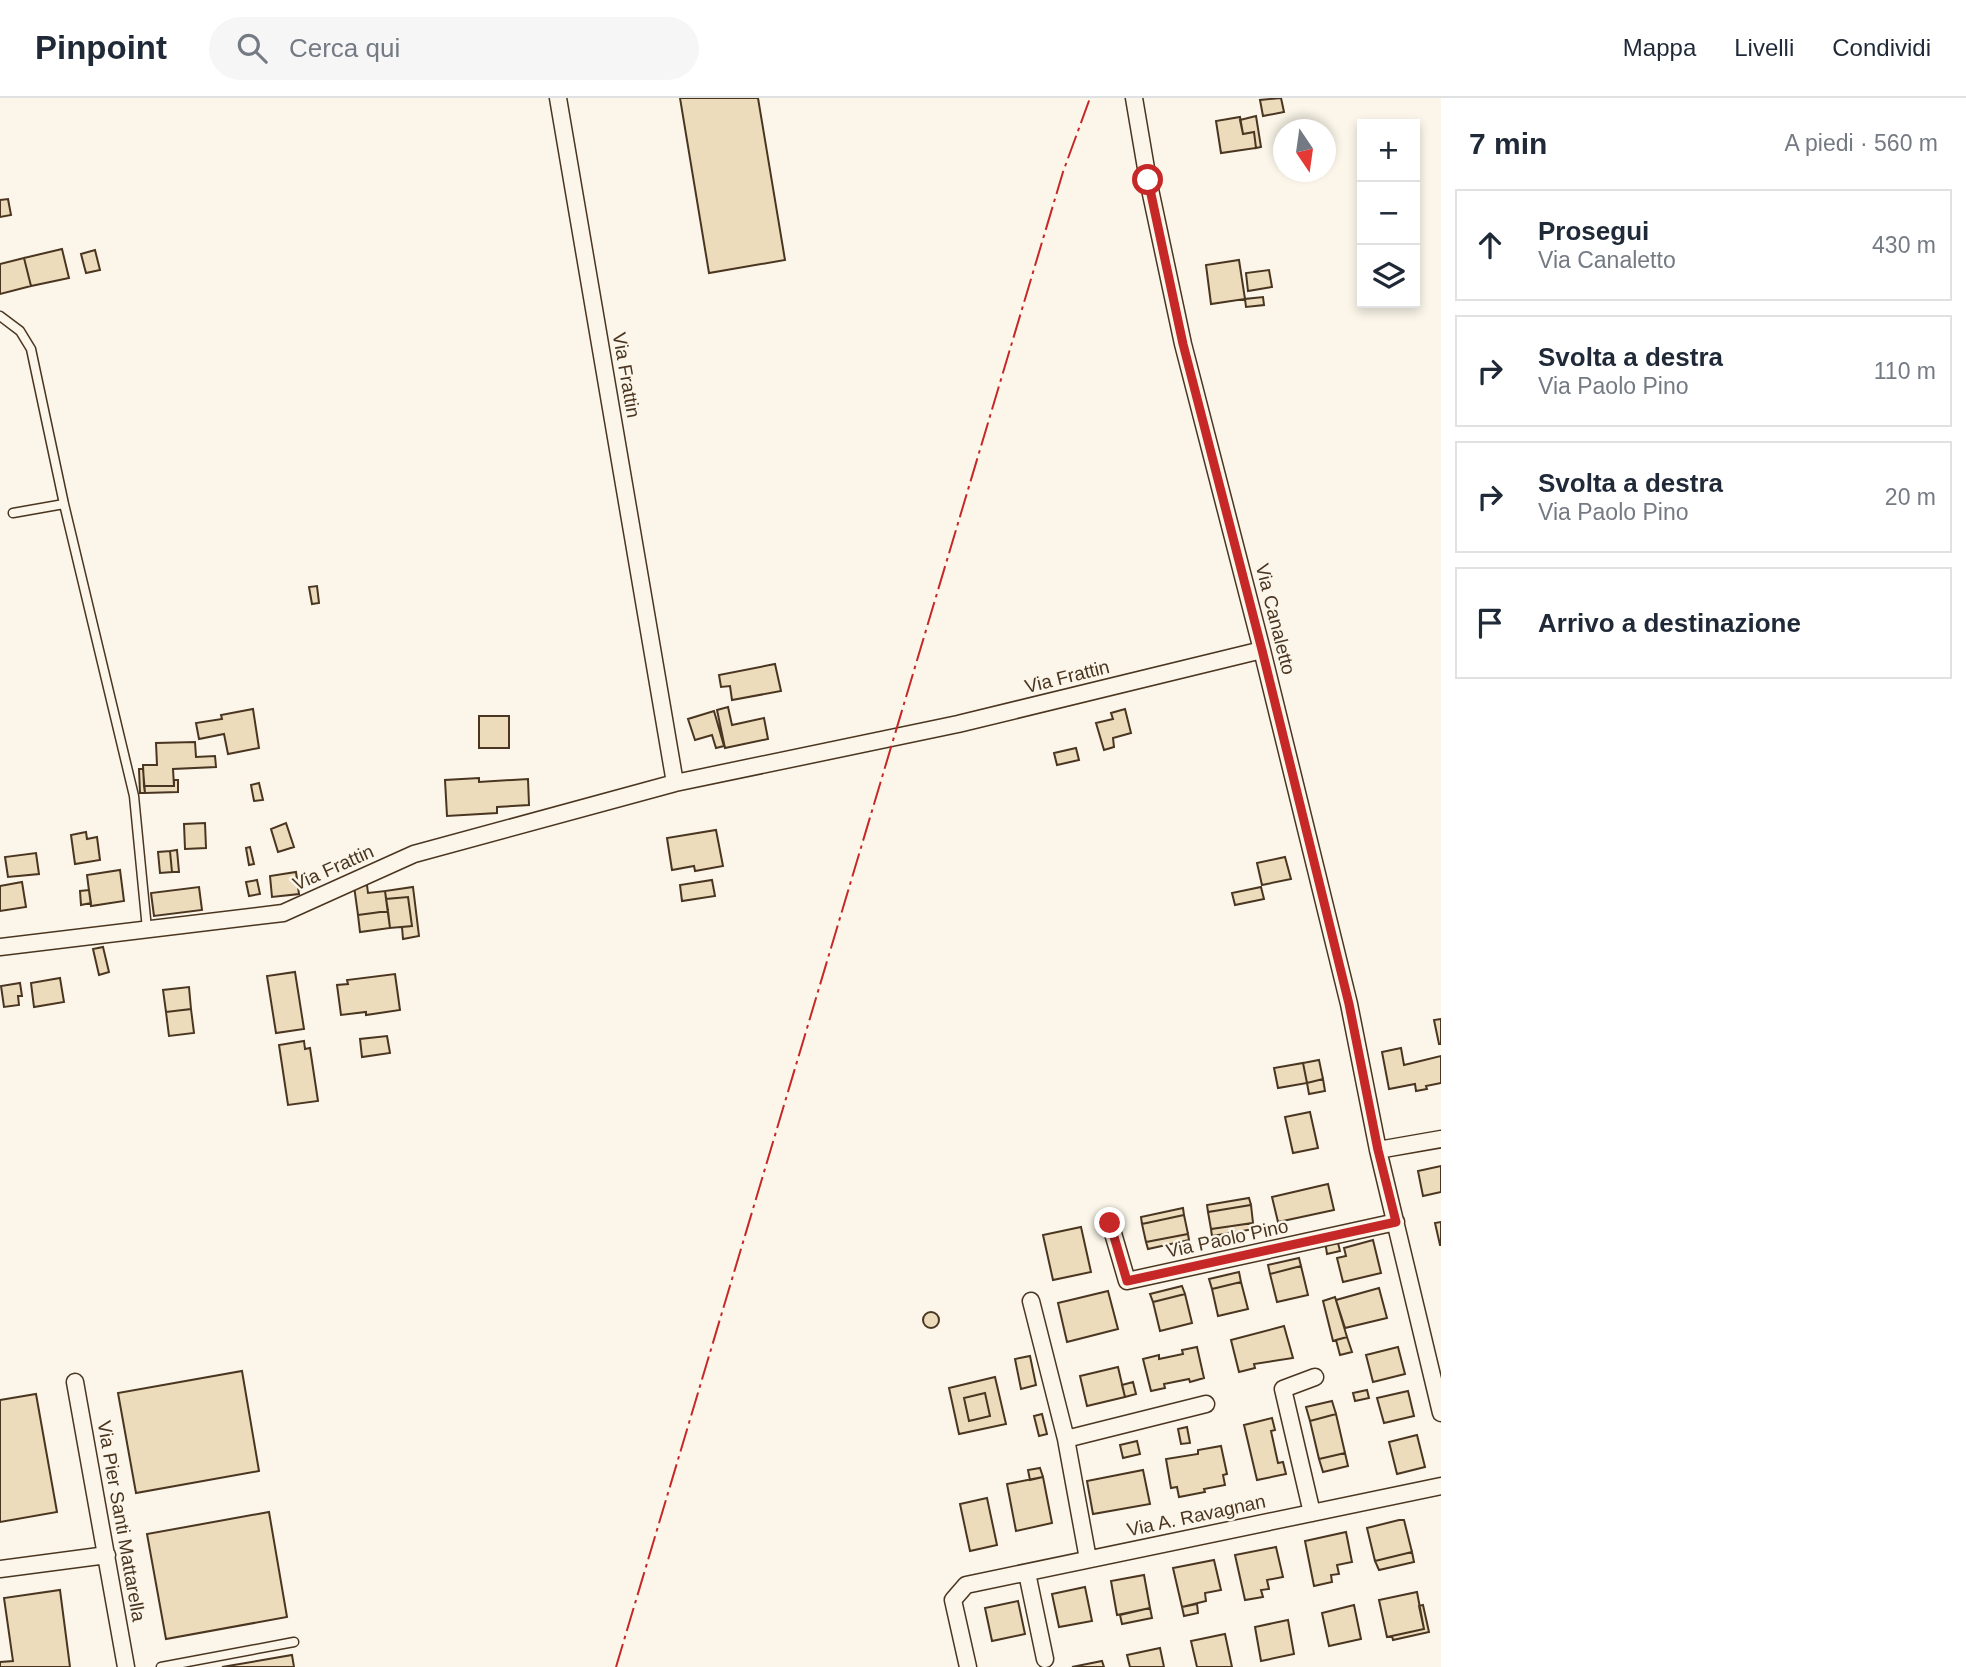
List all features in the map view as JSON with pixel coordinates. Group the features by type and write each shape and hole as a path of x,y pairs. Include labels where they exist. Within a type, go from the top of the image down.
{"street":[{"name":"Via Frattin","path":"558,98 676,783"},
{"name":"Via Canaletto","path":"1133,98 1183,344 1349,1004 1378,1150 1441,1413"},
{"name":"Via Frattin","path":"0,947 283,913 414,854 676,783 958,724 1262,650"},
{"path":"1378,1150 1441,1139"},
{"name":"Via Paolo Pino","path":"1110,1223 1127,1281 1396,1222"},
{"path":"1031,1301 1066,1439 1088,1559"},
{"path":"1312,1513 1283,1389 1315,1377"},
{"name":"Via Pier Santi Mattarella","path":"75,1382 126,1667"},
{"path":"1066,1439 1206,1404"},
{"name":"Via A. Ravagnan","path":"968,1667 953,1600 966,1585 1441,1486"},
{"path":"0,1569 107,1555"},
{"path":"1027,1573 1045,1659"}],"lane":[{"path":"0,316 20,331 31,349 64,504 134,796 147,929"},
{"path":"13,513 64,504"},
{"path":"161,1667 294,1642"}],"building":[{"path":"680,98 758,98 785,260 709,273"},
{"path":"1281,98 1284,112 1263,116 1260,100"},
{"path":"1256,116 1261,147 1256,148 1254,132 1243,134 1240,120"},
{"path":"1240,117 1243,134 1254,132 1256,148 1221,153 1216,121"},
{"path":"8,199 11,215 0,217 0,200"},
{"path":"62,249 69,278 31,286 24,258"},
{"path":"95,250 100,270 86,273 81,254"},
{"path":"24,258 31,286 0,294 0,264"},
{"path":"1239,260 1245,299 1211,304 1206,265"},
{"path":"1269,270 1272,287 1248,291 1246,273"},
{"path":"1263,297 1264,305 1246,307 1245,299"},
{"path":"317,586 319,603 312,604 309,587"},
{"path":"775,664 781,691 732,700 730,686 721,687 719,675"},
{"path":"728,707 732,725 764,718 768,739 725,748 717,710"},
{"path":"253,709 259,748 228,754 224,734 199,739 196,723 222,719 221,715"},
{"path":"1125,709 1131,733 1113,738 1114,747 1104,750 1096,723 1113,719 1111,713"},
{"path":"714,711 724,746 716,748 712,735 695,740 688,719"},
{"path":"479,716 509,716 509,748 479,748"},
{"path":"195,742 196,757 215,756 216,767 173,769 174,786 144,786 143,765 157,765 156,743"},
{"path":"1076,748 1079,760 1057,765 1054,753"},
{"path":"139,769 143,769 145,793 140,793"},
{"path":"479,778 479,782 528,779 529,805 497,807 497,813 447,816 445,780"},
{"path":"174,780 178,780 178,792 145,793 144,786 174,786"},
{"path":"259,783 263,800 254,801 251,785"},
{"path":"205,823 206,848 185,849 184,824"},
{"path":"286,823 294,847 278,852 271,829"},
{"path":"716,830 723,866 695,871 694,866 672,870 667,838"},
{"path":"86,832 87,839 97,837 100,860 75,864 71,835"},
{"path":"250,847 254,864 249,865 246,848"},
{"path":"177,850 179,872 172,872 170,851"},
{"path":"170,851 172,872 160,873 158,852"},
{"path":"36,853 39,874 8,877 5,857"},
{"path":"1285,857 1291,879 1262,885 1257,863"},
{"path":"120,870 124,901 91,906 87,875"},
{"path":"296,872 299,894 272,897 270,876"},
{"path":"257,880 260,894 249,896 246,882"},
{"path":"712,880 715,896 682,901 680,885"},
{"path":"22,882 26,907 0,911 0,886"},
{"path":"367,885 368,893 385,891 388,911 358,915 354,886"},
{"path":"199,887 202,910 154,916 151,893"},
{"path":"413,887 419,936 403,939 402,927 412,926 408,897 386,899 385,891"},
{"path":"1261,887 1264,899 1235,905 1232,893"},
{"path":"89,890 91,903 81,905 80,891"},
{"path":"408,897 412,926 390,928 386,899"},
{"path":"388,911 390,928 360,932 358,915"},
{"path":"103,947 109,972 99,975 93,949"},
{"path":"295,972 304,1029 276,1033 267,976"},
{"path":"395,974 400,1010 366,1015 366,1012 341,1015 337,985 348,984 347,980"},
{"path":"60,978 64,1002 34,1007 31,983"},
{"path":"20,983 22,996 18,996 19,1005 4,1007 1,986"},
{"path":"189,987 191,1009 166,1012 163,990"},
{"path":"191,1009 194,1033 169,1036 166,1012"},
{"path":"1441,1019 1441,1044 1439,1044 1434,1020"},
{"path":"387,1036 390,1053 362,1057 360,1039"},
{"path":"304,1041 305,1049 310,1048 318,1101 288,1105 279,1045"},
{"path":"1401,1048 1404,1065 1441,1056 1441,1083 1416,1091 1415,1084 1389,1089 1382,1052"},
{"path":"1319,1060 1323,1079 1307,1083 1303,1063"},
{"path":"1303,1063 1307,1083 1278,1088 1274,1068"},
{"path":"1323,1079 1325,1091 1309,1094 1307,1083"},
{"path":"1310,1112 1318,1148 1293,1153 1285,1117"},
{"path":"1441,1166 1441,1192 1423,1196 1418,1171"},
{"path":"1328,1184 1334,1210 1278,1222 1272,1197"},
{"path":"1249,1198 1251,1205 1208,1212 1207,1205"},
{"path":"1251,1205 1253,1223 1211,1229 1208,1212"},
{"path":"1183,1208 1184,1215 1142,1224 1141,1217"},
{"path":"1184,1215 1188,1234 1146,1242 1142,1224"},
{"path":"1441,1222 1441,1245 1440,1245 1435,1223"},
{"path":"1253,1223 1254,1229 1212,1236 1211,1229"},
{"path":"1081,1227 1091,1272 1053,1280 1043,1235"},
{"path":"1188,1234 1189,1240 1148,1249 1146,1242"},
{"path":"1337,1239 1340,1251 1327,1254 1325,1241"},
{"path":"1373,1240 1381,1273 1343,1282 1337,1258 1346,1256 1344,1248"},
{"path":"1299,1258 1301,1266 1270,1274 1268,1265"},
{"path":"1301,1266 1308,1295 1277,1302 1270,1274"},
{"path":"1239,1272 1241,1282 1212,1289 1209,1279"},
{"path":"1241,1282 1248,1309 1218,1316 1212,1289"},
{"path":"1182,1286 1185,1294 1153,1302 1150,1294"},
{"path":"1379,1288 1387,1318 1345,1328 1336,1300"},
{"path":"1108,1291 1118,1329 1067,1342 1058,1303"},
{"path":"1185,1294 1192,1323 1160,1331 1153,1302"},
{"path":"1335,1297 1347,1337 1333,1341 1323,1301"},
{"path":"931,1312 939,1320 931,1328 923,1320"},
{"path":"1284,1326 1293,1358 1254,1364 1255,1368 1239,1372 1231,1340"},
{"path":"1347,1337 1352,1352 1340,1355 1336,1340"},
{"path":"1197,1347 1204,1378 1164,1384 1165,1388 1151,1391 1143,1359 1183,1354 1182,1350"},
{"path":"1398,1347 1405,1374 1373,1382 1366,1355"},
{"path":"1030,1356 1036,1385 1021,1389 1015,1359"},
{"path":"1118,1367 1125,1397 1087,1406 1080,1376"},
{"path":"242,1371 259,1471 136,1493 118,1393"},
{"path":"995,1377 1006,1424 959,1434 949,1388","holes":["985,1393 990,1416 969,1421 964,1398"]},
{"path":"1133,1382 1136,1394 1125,1397 1122,1385"},
{"path":"1367,1390 1369,1398 1355,1401 1353,1393"},
{"path":"1408,1391 1414,1416 1384,1423 1377,1398"},
{"path":"985,1393 990,1416 969,1421 964,1398"},
{"path":"36,1394 57,1512 0,1522 0,1400"},
{"path":"1332,1401 1336,1414 1310,1421 1306,1407"},
{"path":"1042,1414 1047,1434 1039,1436 1034,1416"},
{"path":"1336,1414 1345,1453 1319,1459 1310,1421"},
{"path":"1272,1418 1275,1430 1271,1431 1278,1463 1283,1462 1286,1474 1257,1480 1244,1425"},
{"path":"1187,1427 1190,1443 1181,1444 1178,1429"},
{"path":"1417,1435 1425,1467 1397,1474 1389,1442"},
{"path":"1137,1441 1140,1454 1123,1458 1120,1445"},
{"path":"1221,1446 1227,1474 1223,1475 1225,1485 1179,1497 1177,1487 1171,1488 1166,1459 1198,1454 1198,1450"},
{"path":"1345,1453 1348,1466 1323,1472 1319,1459"},
{"path":"1040,1468 1043,1477 1030,1480 1028,1470"},
{"path":"1143,1470 1150,1504 1093,1514 1087,1481"},
{"path":"1043,1477 1052,1523 1016,1531 1007,1484"},
{"path":"987,1498 997,1545 970,1551 960,1504"},
{"path":"269,1512 287,1617 166,1639 147,1534"},
{"path":"1404,1520 1412,1552 1375,1561 1367,1528"},
{"path":"1346,1532 1352,1562 1337,1565 1339,1574 1331,1575 1332,1582 1314,1586 1305,1541"},
{"path":"1276,1547 1283,1577 1267,1580 1269,1589 1261,1590 1263,1597 1245,1600 1235,1555"},
{"path":"1412,1552 1414,1562 1379,1570 1375,1561"},
{"path":"1214,1560 1221,1590 1205,1593 1206,1601 1182,1607 1173,1568"},
{"path":"1144,1575 1150,1608 1117,1615 1111,1581"},
{"path":"1085,1587 1092,1621 1059,1627 1052,1594"},
{"path":"60,1590 70,1667 0,1667 0,1662 13,1661 4,1598"},
{"path":"1417,1592 1424,1629 1387,1637 1379,1600"},
{"path":"1018,1601 1025,1634 992,1641 985,1608"},
{"path":"1197,1604 1198,1613 1184,1616 1182,1607"},
{"path":"1354,1605 1361,1639 1329,1646 1322,1613"},
{"path":"1423,1605 1429,1632 1393,1640 1392,1636 1424,1629 1419,1606"},
{"path":"1150,1608 1152,1618 1122,1624 1120,1615"},
{"path":"1288,1620 1294,1654 1261,1661 1255,1627"},
{"path":"1225,1634 1232,1667 1197,1667 1191,1641"},
{"path":"1160,1648 1164,1667 1130,1667 1127,1655"},
{"path":"292,1655 294,1667 222,1667"},
{"path":"1102,1661 1104,1667 1072,1667"}],"power":[{"path":"616,1667 1063,172 1090,98"}],"route":[{"path":"1110,1223 1127,1281 1396,1222 1378,1150 1349,1004 1183,344 1148,180"}]}
